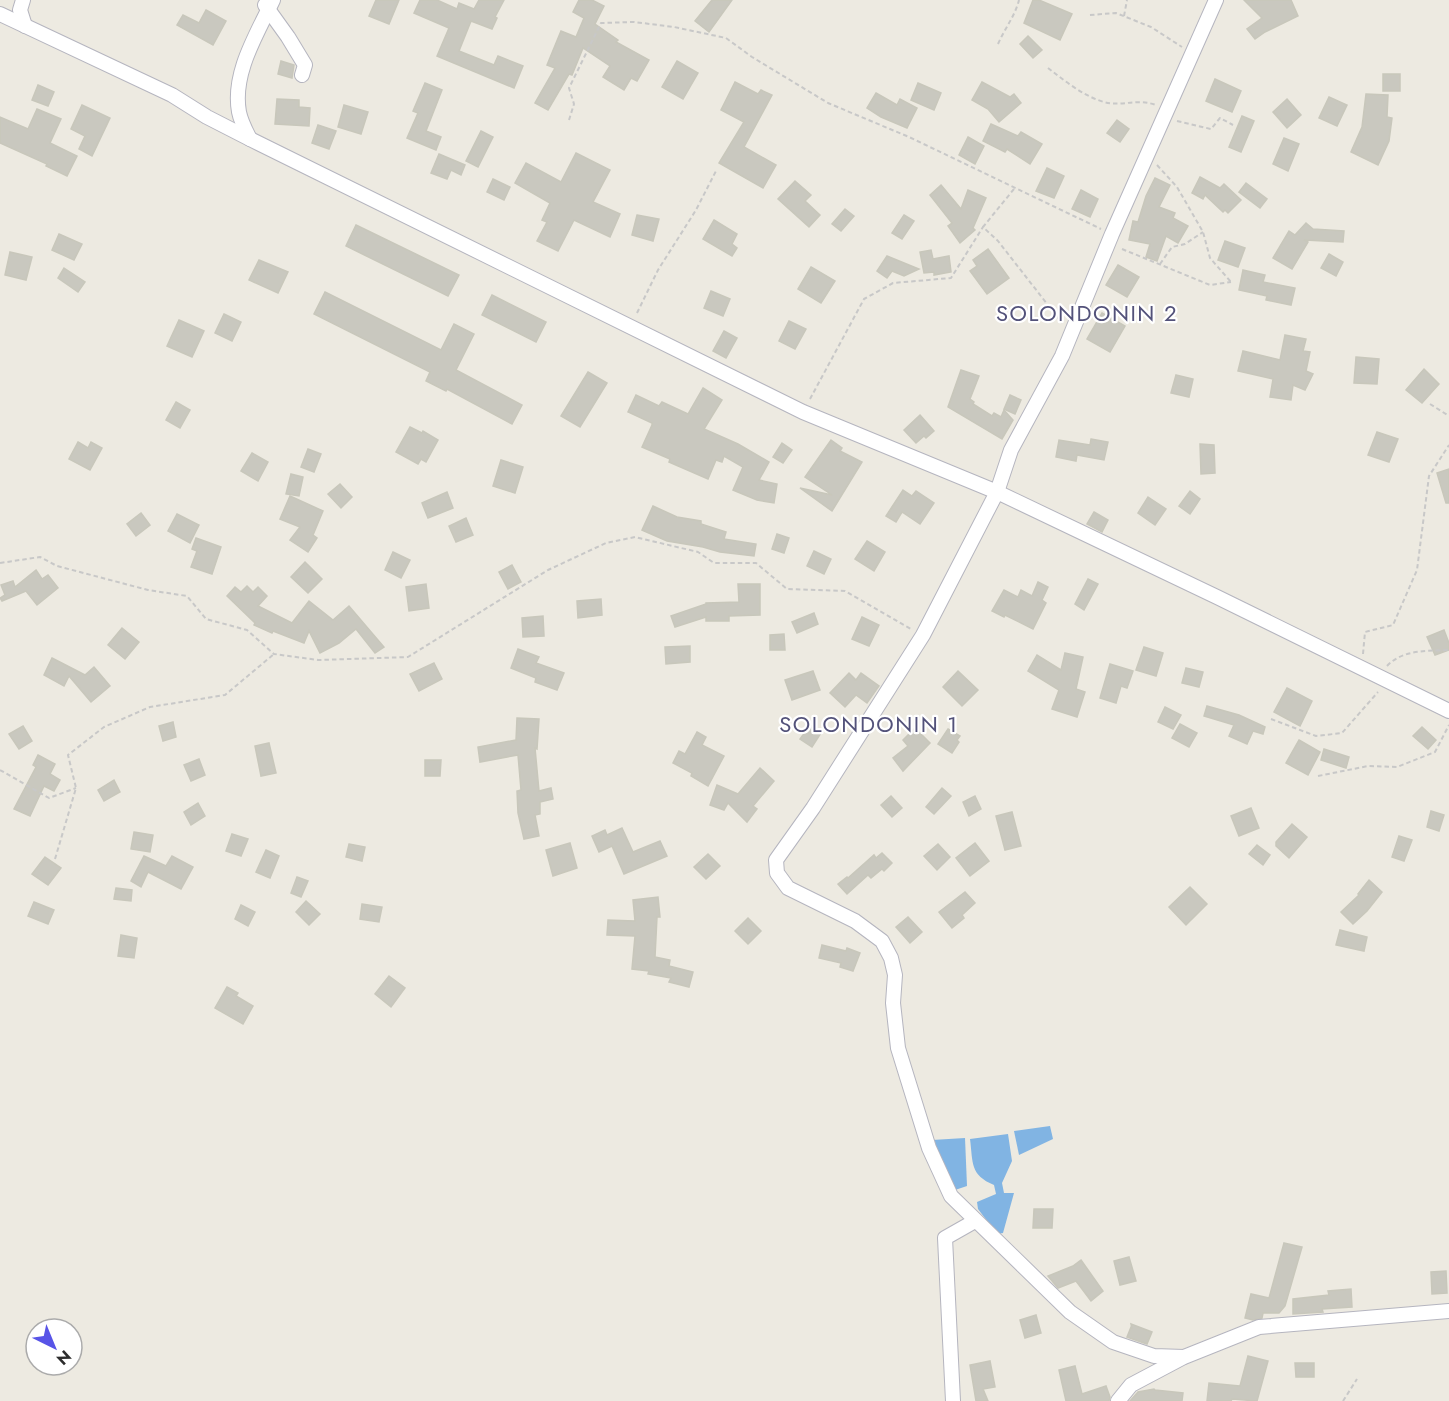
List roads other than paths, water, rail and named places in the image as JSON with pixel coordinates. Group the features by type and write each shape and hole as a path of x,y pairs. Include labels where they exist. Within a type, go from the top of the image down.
{"street":[{"path":"23,0 20,10 25,26"},
{"path":"1184,1357 1154,1356 1113,1342 1070,1312 951,1196 929,1148 898,1048 893,1003 895,975 891,958 882,940 855,921 788,888 777,873 777,860 813,808 923,635 997,492 1011,450 1062,356 1110,238 1216,0"},
{"path":"250,139 239,113 238,90 244,62 267,4"},
{"path":"267,4 305,65 302,75"},
{"path":"0,14 172,95 207,117 250,139 803,412 997,492 1449,711"},
{"path":"954,1401 945,1238 975,1221"},
{"path":"1118,1401 1131,1385 1184,1357 1258,1327 1449,1311"}],"water":[{"path":"1050,1126 1053,1139 1019,1155 1014,1131"},
{"path":"1008,1134 1012,1161 1002,1183 1004,1193 1014,1193 1003,1233 997,1234 978,1209 977,1202 996,1194 994,1185 981,1177 974,1167 970,1139"},
{"path":"965,1138 967,1186 955,1190 932,1140"}],"district":[{"name":"SOLONDONIN 2","path":"1087,313"},
{"name":"SOLONDONIN 1","path":"869,724"}]}
